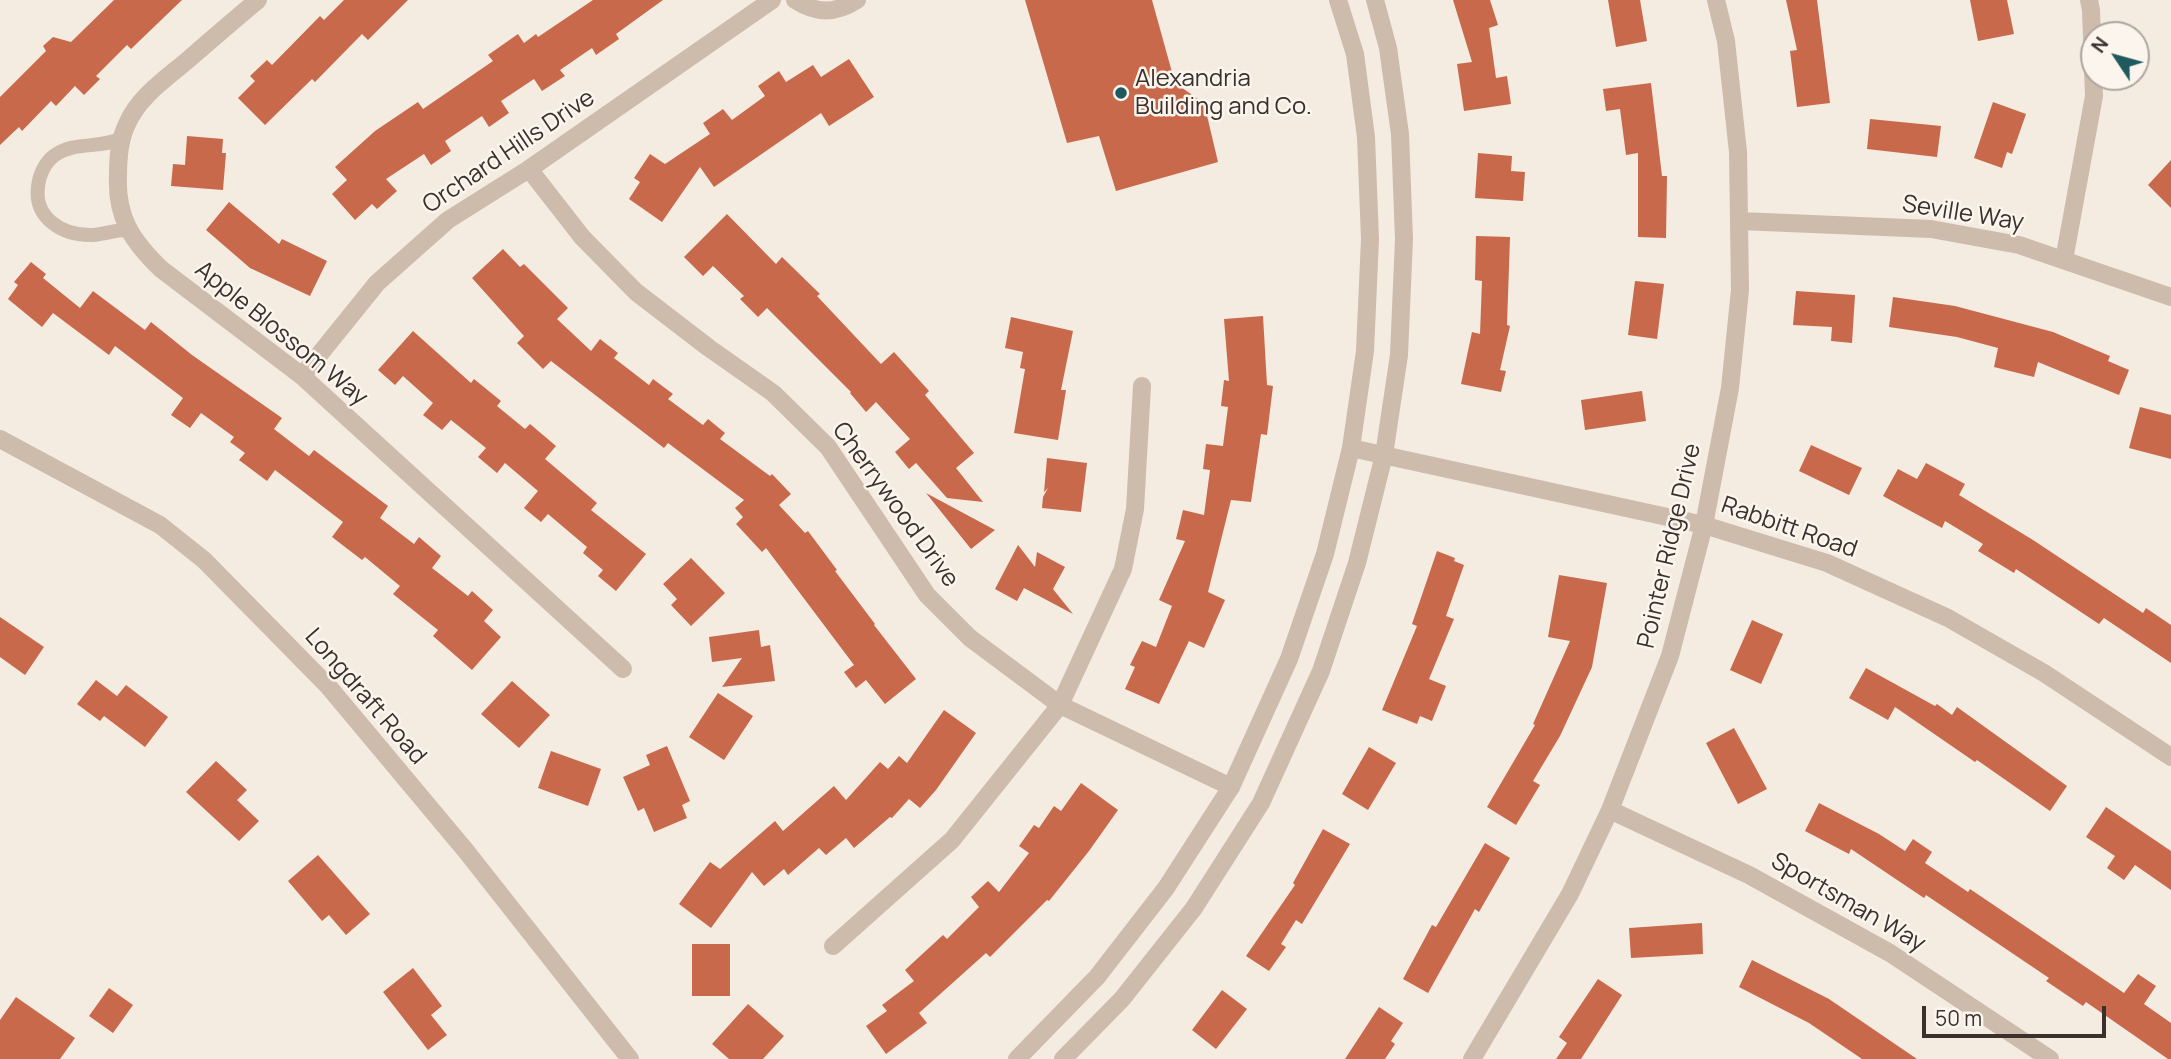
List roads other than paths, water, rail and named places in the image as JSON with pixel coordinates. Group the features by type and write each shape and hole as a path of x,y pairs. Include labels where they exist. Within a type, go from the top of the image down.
{"street":[{"name":"Apple Blossom Way","path":"258,0 145,97 127,123 122,138 117,185 127,230 161,269 302,376 623,669"},
{"name":"Orchard Hills Drive","path":"302,376 377,283 448,220 529,169 772,0"},
{"path":"795,0 819,11 833,11 857,0"},
{"path":"1017,1059 1104,967 1166,888 1231,787 1289,659 1325,554 1351,448 1365,351 1370,239 1366,137 1355,54 1338,0"},
{"path":"1063,1059 1122,999 1194,908 1261,803 1321,671 1357,563 1384,454 1399,355 1404,239 1400,134 1388,47 1376,0"},
{"name":"Pointer Ridge Drive","path":"1472,1059 1570,894 1610,810 1670,656 1704,525 1730,388 1740,290 1738,152 1726,40 1716,0"},
{"path":"2064,260 2094,96 2089,0"},
{"name":"Cherrywood Drive","path":"529,169 582,237 636,292 773,393 828,447 926,595 970,638 1060,705 1231,787"},
{"name":"Seville Way","path":"1740,221 1931,229 2019,245 2171,297"},
{"path":"833,946 952,840 1060,705 1123,569 1135,509 1142,386"},
{"name":"Longdraft Road","path":"0,439 160,525 204,560 328,686 466,851 630,1059"},
{"name":"Rabbitt Road","path":"1351,448 1704,525 1828,564 1948,618 2044,673 2171,757"},
{"name":"Sportsman Way","path":"1610,810 1749,874 1890,953 2050,1059"}],"lane":[{"path":"122,138 111,143 67,148 53,156 41,174 37,196 45,217 62,230 89,235 127,230"}],"place":[{"name":"Alexandria Building and Co.","path":"1121,93"}]}
